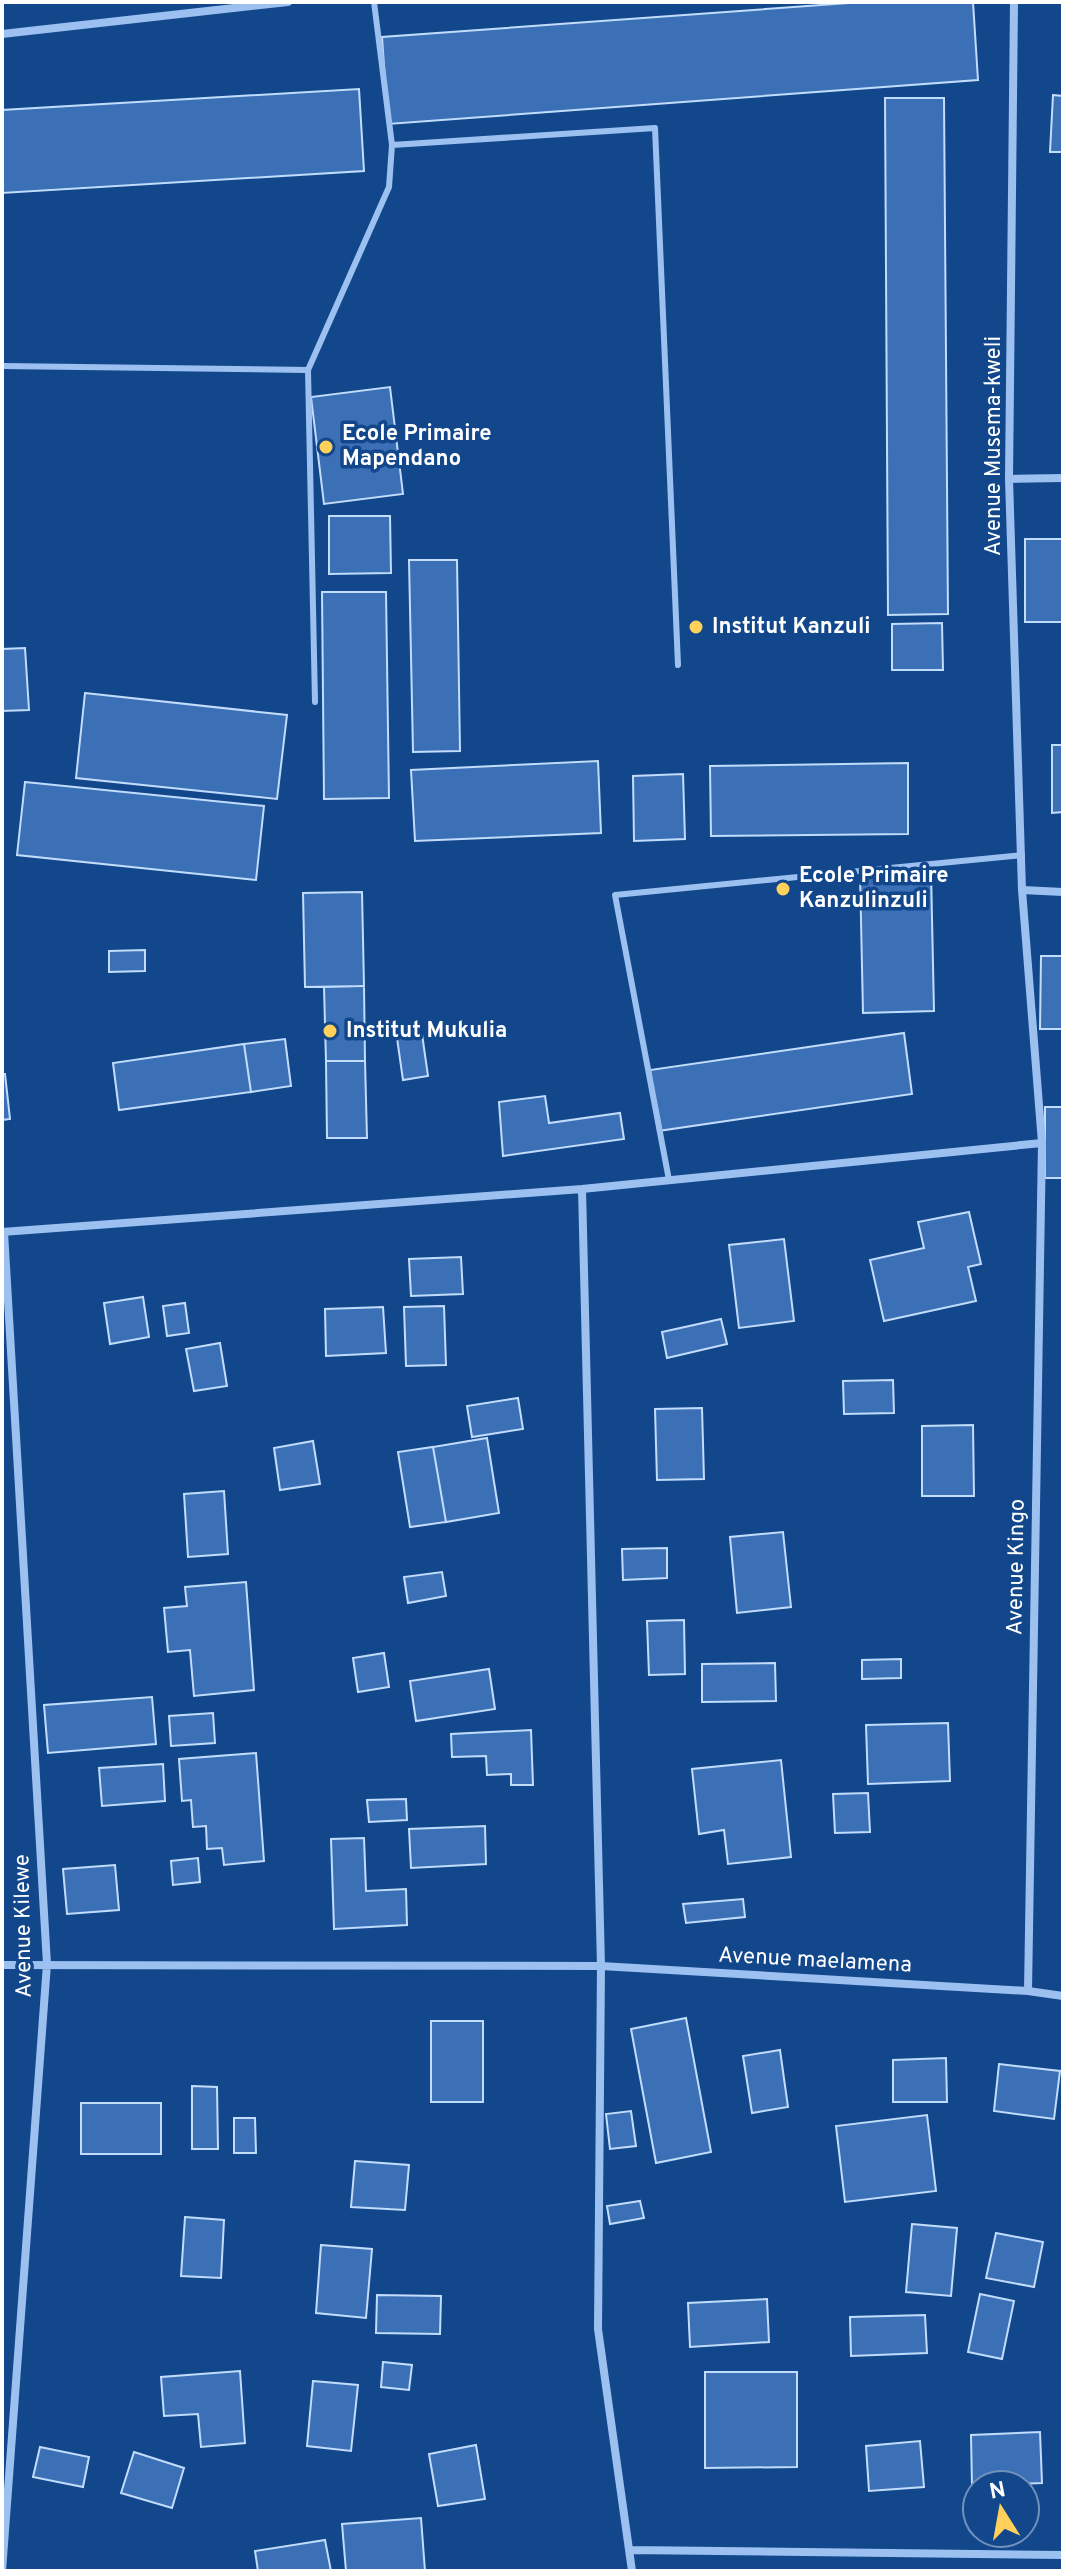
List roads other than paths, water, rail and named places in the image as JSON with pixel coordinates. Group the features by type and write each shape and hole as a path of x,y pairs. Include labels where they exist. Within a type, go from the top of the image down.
{"street":[{"path":"2,34 288,2"},
{"name":"Avenue Musema-kweli","path":"1014,2 1009,479 1022,890"},
{"path":"1009,479 1063,478"},
{"path":"1022,890 1063,892"},
{"name":"Avenue Kingo","path":"1022,890 1042,1143 1028,1991"},
{"path":"3,1232 582,1189 1042,1143"},
{"path":"582,1189 601,1966 598,2329 632,2571"},
{"name":"Avenue Kilewe","path":"2,2571 47,1964 3,1232"},
{"name":"Avenue maelamena","path":"2,1965 601,1966 1028,1991"},
{"path":"1028,1991 1063,1996"},
{"path":"629,2550 1063,2555"}],"lane":[{"path":"315,702 308,370 389,187 392,145 374,2"},
{"path":"392,145 655,128 678,665"},
{"path":"2,366 308,370"},
{"path":"669,1180 615,895 1022,855"}],"place":[{"name":"Ecole Primaire Mapendano","path":"326,447"},
{"name":"Institut Kanzuli","path":"696,627"},
{"name":"Ecole Primaire Kanzulinzuli","path":"783,889"},
{"name":"Institut Mukulia","path":"330,1031"}]}
